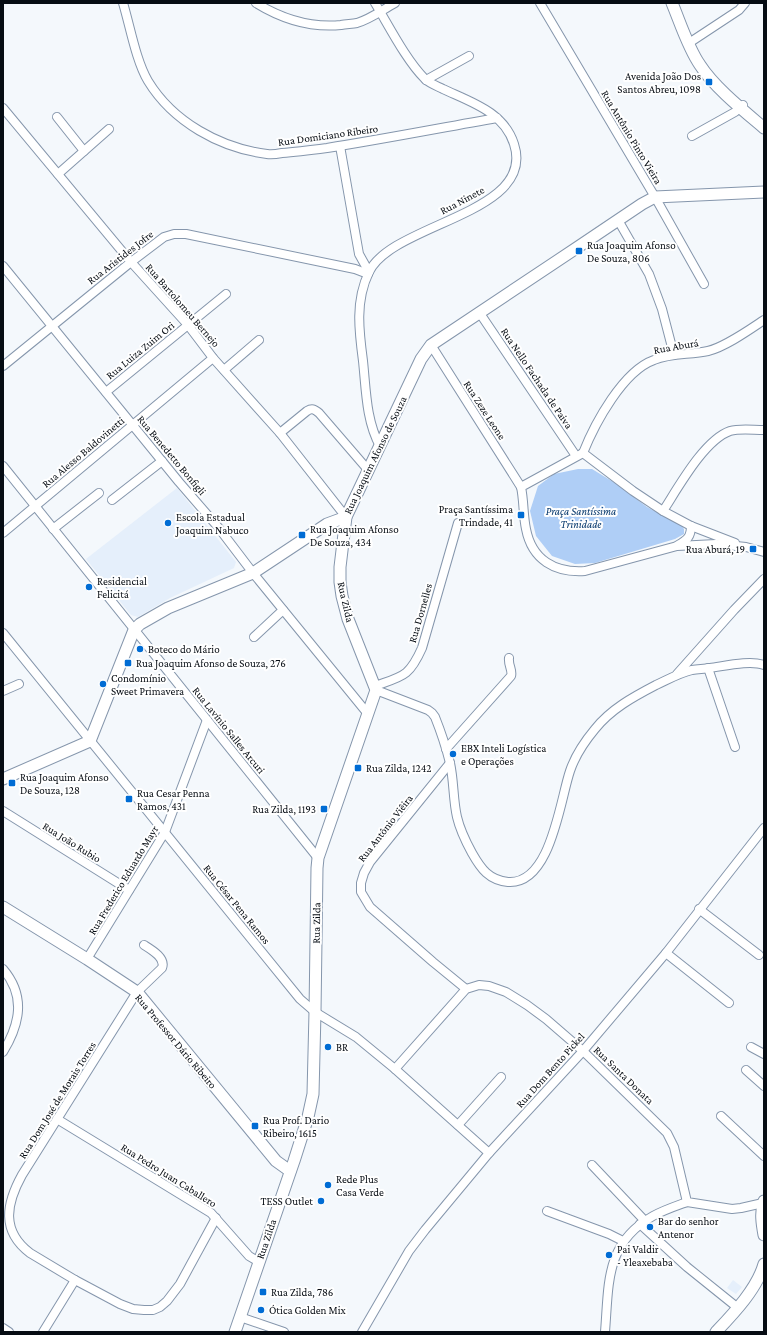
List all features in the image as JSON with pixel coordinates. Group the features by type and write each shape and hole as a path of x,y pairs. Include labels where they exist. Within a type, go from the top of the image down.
{"main road":[{"path":"672,3 699,64 712,80 764,128"},
{"path":"676,3 703,64 742,107 764,122"},
{"name":"Rua Joaquim Afonso de Souza","path":"134,630 140,624 168,608 253,573 327,524 346,517 421,359 431,345 618,220 655,197 764,192"},
{"name":"Rua Zilda","path":"235,1332 308,1117 313,1094 318,858 368,714 375,688 348,619 341,589 340,567 346,517"},
{"path":"3,780 90,741 134,630"},
{"name":"Rua Professor Dário Ribeiro","path":"5,910 87,959 137,992 276,1161 290,1171"},
{"path":"764,1202 762,1220 764,1235"},
{"path":"716,1332 738,1308 760,1275 764,1264"}],"street":[{"name":"Rua Domiciano Ribeiro","path":"123,3 139,60 147,79 158,95 172,111 188,123 215,139 242,149 269,154 299,152 497,118"},
{"path":"256,3 270,12 292,20 310,24 331,26 355,24 372,17 395,3"},
{"name":"Rua Ninete","path":"376,3 414,67 426,80 478,105 497,118 504,125 512,139 516,158 515,169 509,183 496,195 476,207 408,240 393,249 381,258 368,273 359,303 359,329 368,407 374,435 380,446"},
{"name":"Rua Antônio Pinto Vieira","path":"540,3 655,197 704,284"},
{"path":"692,41 738,10 745,3"},
{"path":"426,80 469,56"},
{"path":"692,136 742,107"},
{"name":"Rua Bartolomeu Bernejo","path":"3,108 130,262 188,325 213,358 280,433 346,517"},
{"path":"57,118 84,151"},
{"path":"58,174 109,129"},
{"path":"340,146 359,254 368,273"},
{"path":"618,220 649,274 662,309 674,355"},
{"name":"Rua Aristides Jofre","path":"3,366 130,262 164,237 174,234 186,234 368,273"},
{"name":"Rua Benedetto Bonfigli","path":"3,266 132,425 218,527 253,573 368,714"},
{"name":"Rua Luiza Zuim Ori","path":"106,392 226,294"},
{"name":"Rua Nello Fachada de Paiva","path":"479,312 580,455"},
{"name":"Rua Aburá","path":"580,455 595,424 623,382 646,363 674,355 710,351 764,320"},
{"path":"224,370 259,340"},
{"name":"Rua Zeze Leone","path":"431,345 521,486"},
{"name":"Rua Alesso Baldovinetti","path":"3,533 213,358"},
{"path":"280,433 307,411 313,409 319,413 369,471"},
{"path":"664,511 702,454 714,440 733,430 764,430"},
{"path":"746,547 716,544 677,546 572,572 553,566 537,554 528,536 526,528 521,486 580,455 664,511 691,526 746,547 764,552"},
{"path":"112,500 162,461"},
{"name":"Rua Lavínio Salles Arcuri","path":"3,466 318,858"},
{"path":"53,529 99,493"},
{"name":"Rua Dornelles","path":"375,688 400,677 408,672 415,664 422,648 458,522"},
{"path":"677,546 689,538 691,535 691,526"},
{"path":"675,676 764,579"},
{"path":"254,637 283,610"},
{"name":"Rua César Pena Ramos","path":"3,632 293,991 315,1012 356,1037 395,1069 489,1153"},
{"path":"446,749 511,676 512,672 509,664 509,658"},
{"path":"375,688 432,713 435,717 450,764 457,818 463,834 473,854 485,871 493,879 514,882 526,878 541,860 558,821 570,770 587,741 604,720 620,706 633,697 675,676 692,670 753,663 764,665"},
{"path":"708,668 735,747"},
{"path":"3,691 19,684"},
{"name":"Rua Frederico Eduardo Mayr","path":"87,959 165,832 207,720"},
{"name":"Rua Antônio Viêira","path":"450,764 370,862 364,873 361,884 361,892 370,907 466,989"},
{"name":"Rua João Rubio","path":"3,811 129,890"},
{"name":"Rua Dom Bento Pickel","path":"362,1332 409,1251 489,1153 583,1051 666,953 764,828"},
{"path":"699,909 759,955"},
{"name":"Rua Dom José de Morais Torres","path":"144,945 157,954 162,962 162,968 137,992 16,1186 8,1213 9,1224 15,1238 22,1247 75,1280 110,1299 133,1309 153,1310 160,1307 167,1301 180,1284 216,1218"},
{"path":"666,953 729,1003"},
{"path":"3,969 13,983 18,998 18,1015 15,1029 3,1052"},
{"name":"Rua Santa Donata","path":"466,989 479,985 489,986 506,992 546,1019 583,1051 667,1134 674,1147 687,1202"},
{"path":"395,1069 466,989"},
{"path":"752,1047 764,1054"},
{"path":"746,1070 764,1086"},
{"path":"458,1125 501,1077"},
{"path":"722,1116 764,1156"},
{"name":"Rua Pedro Juan Caballero","path":"58,1119 216,1218 249,1256 259,1262"},
{"path":"592,1165 642,1223 687,1267 738,1308"},
{"path":"606,1332 608,1287 611,1270 618,1249 623,1241 642,1223 656,1214 687,1202 732,1209 764,1202"},
{"path":"547,1211 609,1234 623,1241"},
{"path":"43,1332 75,1280"},
{"path":"240,1317 284,1332"},
{"path":"3,1328 9,1332"}],"shaded area":[{"name":"Escola Estadual Joaquim Nabuco","path":"177,488 236,562 234,568 170,598 138,617 131,615 86,559"},
{"path":"733,1280 742,1287 736,1294 727,1288"}],"green space":[{"name":"Praça Santíssima Trinidade","path":"578,469 592,469 615,483 647,507 681,525 684,529 684,534 675,539 595,563 575,564 552,556 536,536 530,511 538,486 554,474"}],"place":[{"name":"Avenida João Dos Santos Abreu, 1098","path":"709,82"},
{"name":"Rua Joaquim Afonso De Souza, 806","path":"579,251"},
{"name":"Praça Santíssima Trindade, 41","path":"521,515"},
{"name":"Escola Estadual Joaquim Nabuco","path":"168,523"},
{"name":"Rua Joaquim Afonso De Souza, 434","path":"302,535"},
{"name":"Rua Aburá, 19","path":"753,549"},
{"name":"Residencial Felicitá","path":"89,587"},
{"name":"Boteco do Mário","path":"140,649"},
{"name":"Rua Joaquim Afonso de Souza, 276","path":"128,663"},
{"name":"Condomínio Sweet Primavera","path":"103,684"},
{"name":"EBX Inteli Logística e Operações","path":"453,754"},
{"name":"Rua Zilda, 1242","path":"358,768"},
{"name":"Rua Joaquim Afonso De Souza, 128","path":"12,783"},
{"name":"Rua Cesar Penna Ramos, 431","path":"129,799"},
{"name":"Rua Zilda, 1193","path":"324,809"},
{"name":"BR","path":"328,1047"},
{"name":"Rua Prof. Dario Ribeiro, 1615","path":"255,1126"},
{"name":"Rede Plus Casa Verde","path":"328,1185"},
{"name":"TESS Outlet","path":"321,1201"},
{"name":"Bar do senhor Antenor","path":"650,1227"},
{"name":"Pai Valdir - Yleaxebaba","path":"609,1255"},
{"name":"Rua Zilda, 786","path":"263,1292"},
{"name":"Ótica Golden Mix","path":"261,1310"}]}
